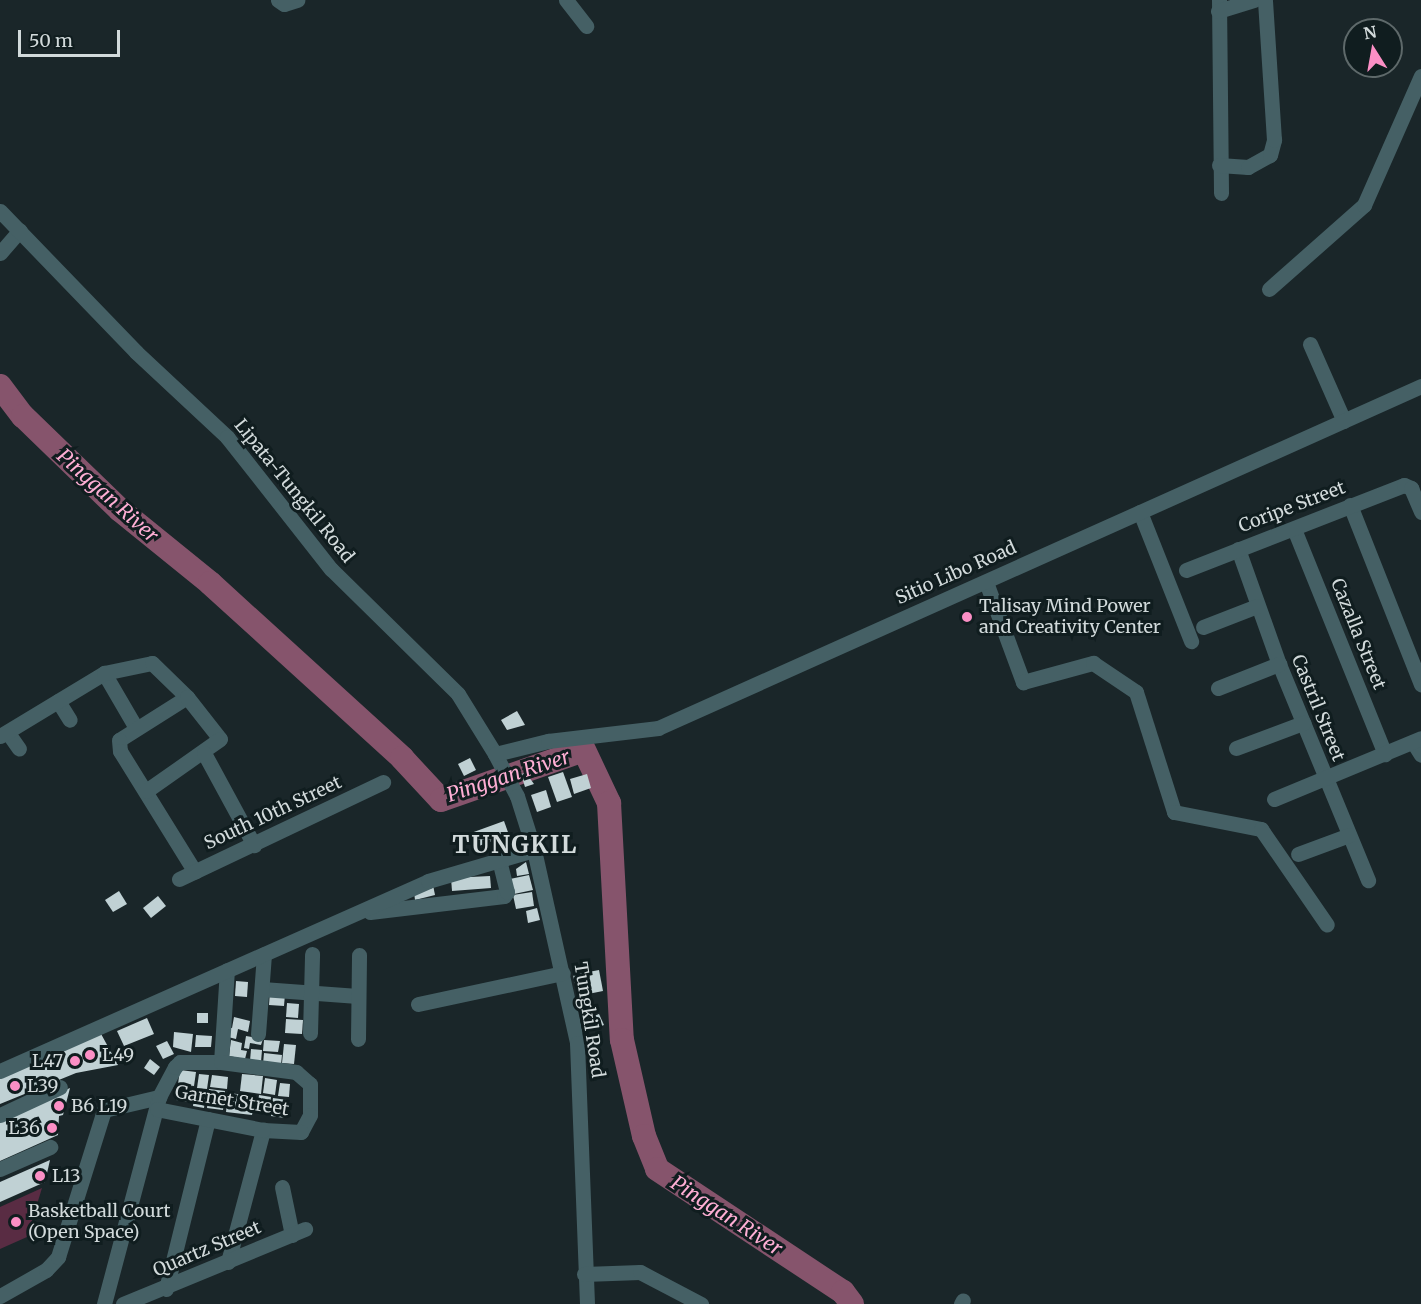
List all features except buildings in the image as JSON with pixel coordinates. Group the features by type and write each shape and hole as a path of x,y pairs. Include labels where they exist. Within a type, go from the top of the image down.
{"street":[{"path":"278,0 284,4 297,0"},
{"path":"566,0 586,26"},
{"path":"1221,193 1219,5 1254,0"},
{"path":"1219,165 1233,169 1248,167 1270,155 1274,140 1265,0"},
{"path":"1269,290 1364,206 1421,76"},
{"name":"Lipata-Tungkil Road","path":"0,211 136,352 227,437 331,569 458,694 497,758"},
{"path":"0,252 20,230"},
{"path":"1310,344 1344,421"},
{"name":"Sitio Libo Road","path":"497,758 548,741 658,728 1421,386"},
{"name":"Coripe Street","path":"1186,570 1294,530 1350,505 1404,485 1411,488 1421,512"},
{"path":"1350,505 1421,684"},
{"path":"1140,512 1191,641"},
{"name":"Cazalla Street","path":"1294,530 1385,754"},
{"name":"Castril Street","path":"1238,549 1279,664 1368,880"},
{"path":"986,582 1023,682 1093,663 1136,692 1174,812 1261,829 1327,925"},
{"path":"1203,627 1257,606"},
{"path":"19,749 4,734 104,673 152,663 187,697 220,739 204,753 146,791"},
{"path":"1218,688 1279,664"},
{"path":"104,673 136,728"},
{"path":"187,697 119,740 120,751 195,872"},
{"path":"58,701 69,720"},
{"path":"1236,748 1303,723"},
{"path":"1274,799 1385,754 1418,745"},
{"path":"204,753 254,845"},
{"name":"Tungkil Road","path":"497,758 517,796 534,850 563,973 581,1085 584,1274 587,1304"},
{"name":"South 10th Street","path":"179,879 383,782"},
{"path":"1298,854 1350,835"},
{"path":"0,1071 428,881 534,850"},
{"path":"354,914 504,896 507,892 499,860"},
{"path":"258,1034 264,954"},
{"path":"310,1033 312,954"},
{"path":"358,1039 359,956"},
{"path":"104,1304 158,1103 170,1072 180,1062 221,1062 227,970"},
{"path":"418,1004 563,973"},
{"path":"262,989 310,995 358,996"},
{"name":"Garnet Street","path":"158,1103 208,1119 263,1130 301,1132 310,1115 310,1084 305,1077 221,1062"},
{"path":"0,1115 60,1087"},
{"path":"8,1297 46,1270 58,1257 104,1110 158,1103"},
{"path":"166,1289 208,1119"},
{"path":"228,1262 263,1130"},
{"path":"0,1169 50,1147"},
{"name":"Quartz Street","path":"123,1304 166,1289 299,1232 282,1187"},
{"path":"584,1274 640,1272 701,1304"}],"shaded area":[{"name":"Basketball Court (Open Space)","path":"42,1188 27,1237 0,1249 0,1207"}],"waterway":[{"name":"Pinggan River","path":"0,386 23,416 120,510 210,583 402,758 441,800 584,750 609,803 622,1040 644,1136 657,1169 843,1292 852,1304"}],"place":[{"name":"Talisay Mind Power and Creativity Center","path":"967,617"},
{"name":"L49","path":"90,1055"},
{"name":"L47","path":"75,1061"},
{"name":"L39","path":"15,1086"},
{"name":"B6 L19","path":"59,1106"},
{"name":"L36","path":"52,1128"},
{"name":"L13","path":"40,1176"},
{"name":"Basketball Court (Open Space)","path":"16,1222"}],"district":[{"name":"TUNGKIL","path":"515,845"}]}
